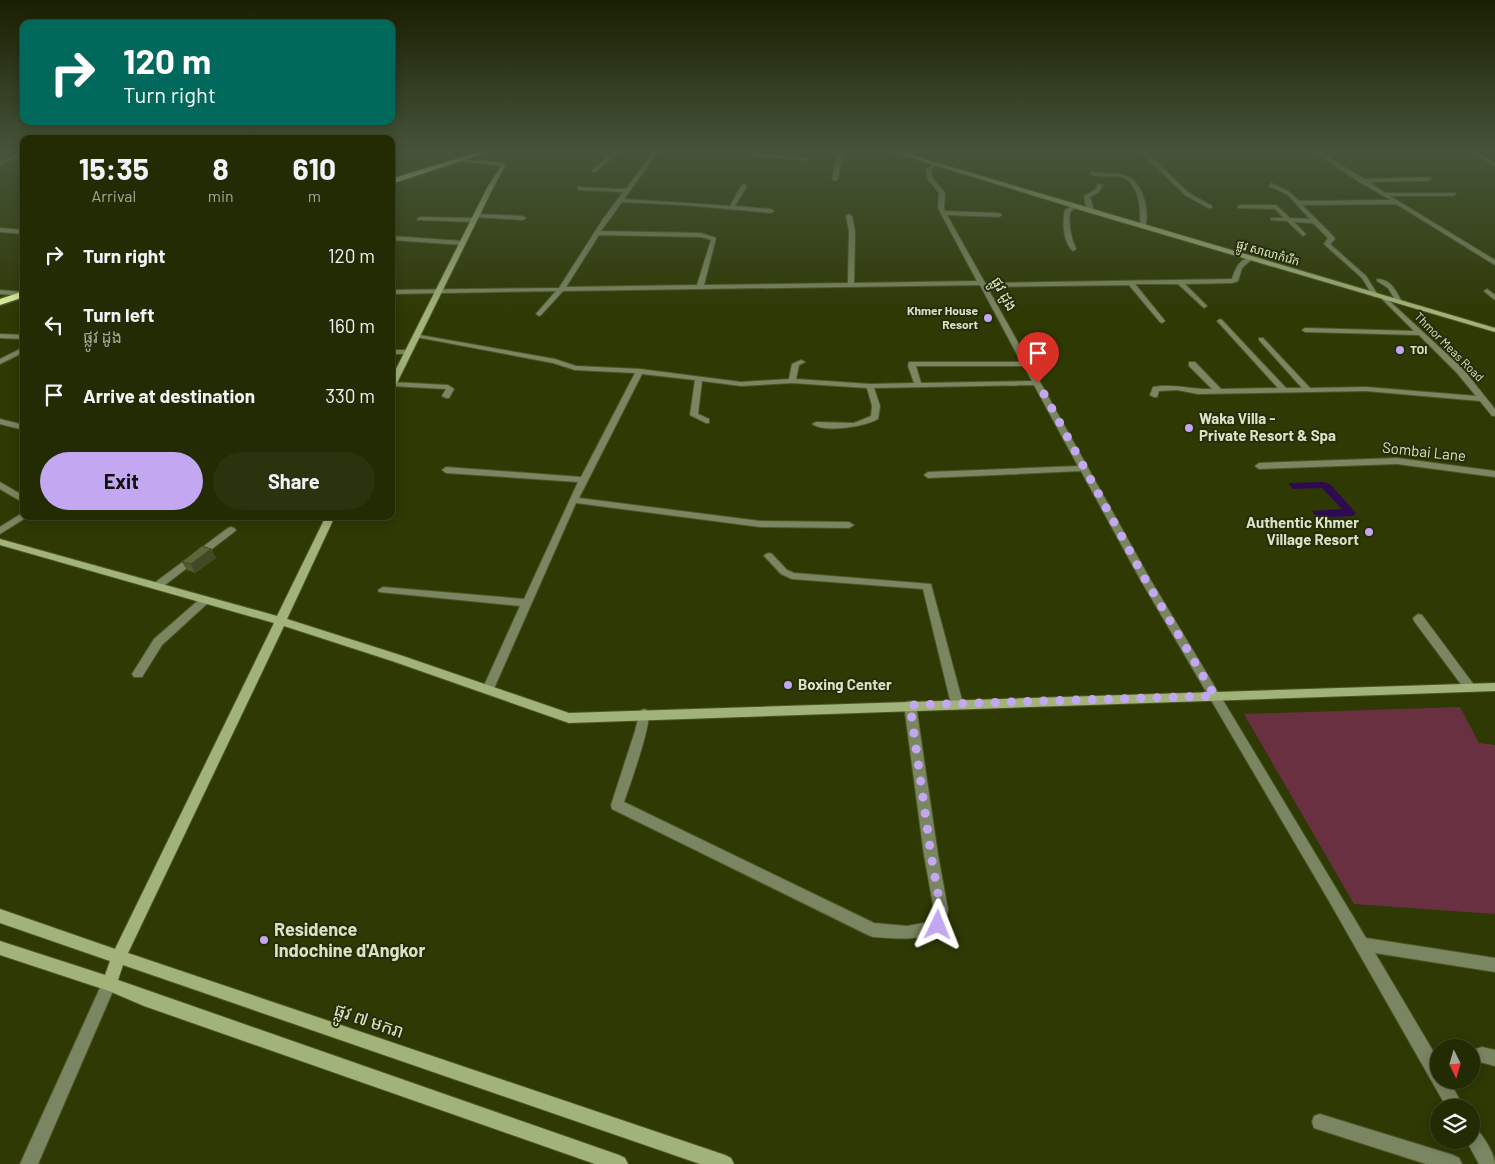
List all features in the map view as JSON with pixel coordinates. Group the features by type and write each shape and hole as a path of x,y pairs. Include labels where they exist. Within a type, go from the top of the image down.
{"highway":[{"path":"0,302 20,295"}],"street":[{"path":"395,379 482,205"},
{"path":"539,314 561,290 617,205"},
{"path":"705,205 771,211"},
{"name":"ផ្លូវ ដូង","path":"941,205 1145,579 1430,1062"},
{"name":"ផ្លូវ សាលាកំរើក","path":"1068,205 1495,330"},
{"path":"1088,212 1090,205"},
{"path":"1143,227 1144,205"},
{"path":"1299,205 1331,237 1332,240 1327,244 1364,277 1375,296"},
{"path":"1403,205 1495,263"},
{"path":"1240,207 1274,206 1303,234"},
{"path":"1073,249 1066,228 1066,217 1067,211 1074,207"},
{"path":"944,213 999,215"},
{"path":"849,216 852,232 851,284"},
{"path":"420,219 523,218"},
{"path":"1273,219 1314,221"},
{"path":"0,230 20,232"},
{"path":"598,233 701,235 714,239 700,287"},
{"path":"395,238 463,243"},
{"path":"395,292 1236,280 1239,267 1249,259"},
{"path":"1379,280 1391,286 1399,302"},
{"path":"1130,282 1162,321"},
{"path":"1180,282 1204,306"},
{"path":"1487,291 1495,298"},
{"path":"0,292 20,294"},
{"name":"Thmor Meas Road","path":"1384,298 1460,371 1495,414"},
{"path":"1220,321 1284,390"},
{"path":"1305,330 1420,332"},
{"path":"416,335 555,361 575,368 640,371 740,384 792,382 870,386 1038,383"},
{"path":"0,336 20,337"},
{"path":"1262,339 1308,390"},
{"path":"0,362 20,351"},
{"path":"395,352 407,352"},
{"path":"792,382 796,364 801,362"},
{"path":"918,385 912,365 1027,364"},
{"path":"1192,364 1219,392"},
{"path":"488,690 573,500 640,371"},
{"path":"699,378 694,415 706,421"},
{"path":"395,386 448,387 450,389 446,396"},
{"path":"816,424 848,426 862,425 870,421 875,417 876,406 870,386"},
{"path":"1154,395 1156,389 1166,387 1183,388 1198,392 1371,389 1484,399"},
{"path":"0,421 20,427"},
{"name":"Sombai Lane","path":"1259,466 1397,461 1495,474"},
{"path":"928,475 1084,468"},
{"path":"446,470 584,480"},
{"path":"0,486 20,498"},
{"path":"573,500 760,524 849,525"},
{"path":"0,531 20,518"},
{"path":"29,1164 109,984 118,957 329,520"},
{"path":"157,586 231,530"},
{"path":"0,542 281,621 569,718 910,705 1495,687"},
{"path":"769,556 784,572 792,576 927,586 958,704"},
{"path":"383,590 527,603"},
{"path":"138,674 158,642 205,600"},
{"path":"1418,618 1470,688"},
{"path":"644,714 641,731 617,805 873,930 900,932 930,930 938,925 941,910 931,855 910,705"},
{"name":"ផ្លូវ ៧ មករា","path":"0,916 725,1164"},
{"path":"1362,944 1495,965"},
{"path":"0,948 109,984 144,998 619,1164"},
{"path":"1320,1122 1453,1164"},
{"path":"1480,1148 1489,1164"}],"shaded area":[{"path":"1323,482 1330,484 1356,513 1353,516 1318,518 1312,511 1342,509 1322,488 1293,489 1288,483"},
{"path":"1460,707 1479,743 1495,745 1495,914 1354,904 1244,714"}],"building":[{"path":"202,546 211,549 191,564 182,562"}],"place":[{"name":"Khmer House Resort","path":"988,318"},
{"name":"TOI","path":"1400,350"},
{"name":"Waka Villa - Private Resort & Spa","path":"1189,428"},
{"name":"Authentic Khmer Village Resort","path":"1369,532"},
{"name":"Boxing Center","path":"788,685"},
{"name":"Residence Indochine d'Angkor","path":"264,940"}],"route":[{"path":"938,925 941,910 931,855 910,705 1215,696 1145,579 1038,383"}]}
